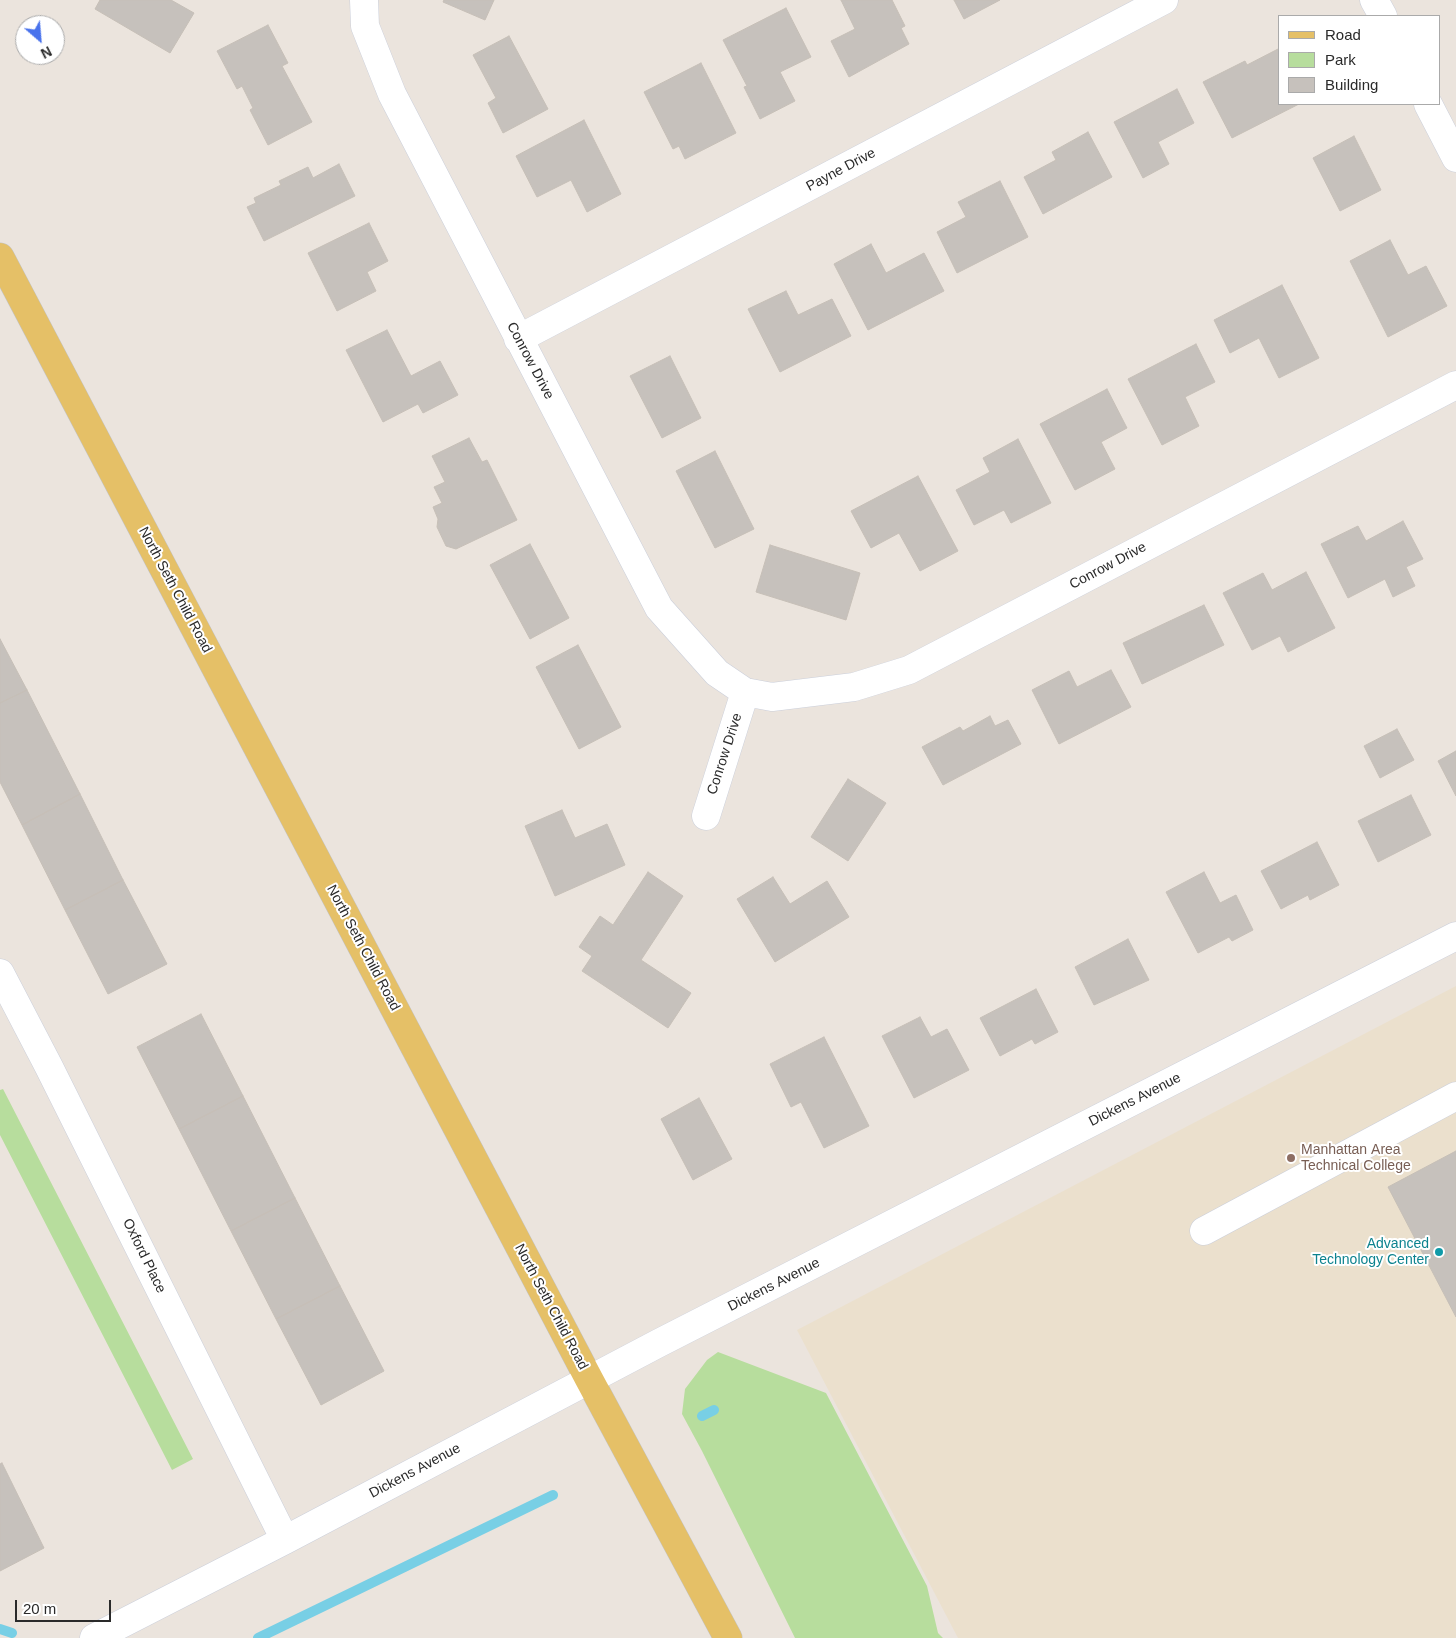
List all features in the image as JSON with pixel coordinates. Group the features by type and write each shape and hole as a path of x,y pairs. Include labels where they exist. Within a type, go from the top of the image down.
{"main road":[{"name":"North Seth Child Road","path":"0,257 728,1638"}],"street":[{"name":"Conrow Drive","path":"364,0 365,26 392,94 518,340 659,608 717,673 745,692 772,697 854,687 910,670 1456,385"},
{"name":"Payne Drive","path":"518,340 1164,0"},
{"path":"1374,0 1382,15"},
{"path":"1429,105 1456,158"},
{"name":"Conrow Drive","path":"706,816 745,692"},
{"name":"Dickens Avenue","path":"94,1638 285,1540 590,1379 1456,936"},
{"name":"Oxford Place","path":"0,973 49,1067 285,1540"},
{"path":"1204,1231 1456,1096"}],"shaded area":[{"name":"Manhattan Area Technical College","path":"1456,986 1456,1638 958,1638 797,1330"}],"green space":[{"path":"3,1089 193,1459 172,1470 0,1135 0,1090"},
{"path":"718,1352 826,1393 927,1586 938,1633 943,1638 795,1638 682,1414 685,1389 707,1360"}],"building":[{"path":"100,0 171,0 194,13 170,53 95,9"},
{"path":"444,0 494,0 485,20 443,2"},
{"path":"841,0 892,0 905,26 901,28 909,44 849,77 831,41 855,29"},
{"path":"954,0 1000,0 964,19"},
{"path":"786,8 811,57 780,72 795,101 760,119 744,87 747,86 723,40"},
{"path":"268,25 288,63 282,66 312,122 268,145 250,110 253,108 242,86 237,89 217,51"},
{"path":"509,36 548,109 503,133 488,103 496,98 473,55"},
{"path":"1278,49 1278,105 1297,105 1232,138 1203,82 1245,61 1247,65"},
{"path":"701,63 736,133 685,159 679,146 673,149 644,92"},
{"path":"1177,89 1194,123 1158,142 1169,164 1143,178 1114,122"},
{"path":"584,120 621,194 587,212 571,180 537,197 516,156"},
{"path":"1088,132 1112,177 1043,214 1024,177 1056,160 1052,152"},
{"path":"1354,136 1381,190 1340,211 1313,158"},
{"path":"339,164 355,196 264,241 247,207 256,203 254,198 281,185 279,181 308,167 313,178"},
{"path":"1000,181 1028,237 957,273 937,232 966,217 958,202"},
{"path":"369,223 388,261 367,272 376,291 337,311 308,253"},
{"path":"1390,240 1408,275 1426,266 1447,306 1388,337 1350,261"},
{"path":"871,244 886,273 924,253 944,291 868,330 834,264"},
{"path":"1282,285 1319,358 1279,378 1259,338 1230,353 1214,320"},
{"path":"786,291 798,315 832,299 851,336 780,372 748,309"},
{"path":"387,330 411,376 440,361 458,395 423,413 418,404 383,422 346,350"},
{"path":"1196,344 1215,382 1185,397 1199,426 1162,445 1128,379"},
{"path":"670,356 701,418 662,438 630,376"},
{"path":"1107,389 1127,428 1101,442 1115,469 1075,490 1040,424"},
{"path":"469,438 482,462 487,460 517,520 456,549 446,546 437,527 438,519 433,507 442,503 434,487 445,482 432,456"},
{"path":"1018,439 1051,503 1011,523 1004,510 974,525 956,490 990,472 983,458"},
{"path":"715,451 754,529 715,548 676,471"},
{"path":"918,476 958,551 920,571 899,533 871,548 851,511"},
{"path":"1403,521 1423,559 1406,567 1415,586 1393,597 1385,579 1348,598 1321,544 1358,526 1366,541"},
{"path":"530,544 569,618 530,639 490,565"},
{"path":"770,545 860,573 846,620 756,592"},
{"path":"1306,572 1335,628 1288,652 1280,636 1252,650 1223,593 1263,573 1272,590"},
{"path":"1204,605 1224,645 1142,684 1123,643"},
{"path":"0,639 27,690 0,703"},
{"path":"578,645 621,727 579,749 536,667"},
{"path":"1111,670 1131,707 1059,744 1032,690 1069,671 1077,687"},
{"path":"27,690 80,794 22,825 0,782 0,703"},
{"path":"990,716 995,726 1008,720 1021,744 943,785 922,747 960,727 963,731"},
{"path":"1397,729 1414,760 1380,778 1364,746"},
{"path":"1456,751 1456,796 1438,761"},
{"path":"848,779 886,803 848,861 811,837"},
{"path":"80,794 123,880 65,910 22,825"},
{"path":"1411,795 1431,835 1378,862 1358,821"},
{"path":"562,810 575,838 607,824 625,865 555,896 525,826"},
{"path":"1317,842 1339,885 1310,900 1308,895 1281,909 1261,871"},
{"path":"648,872 683,896 641,960 691,993 668,1028 582,971 592,956 579,947 600,916 613,925"},
{"path":"1204,872 1220,903 1236,895 1253,930 1232,941 1229,937 1198,953 1166,892"},
{"path":"773,877 790,904 827,881 849,917 775,962 737,899"},
{"path":"123,880 167,964 108,994 65,910"},
{"path":"1128,939 1149,980 1094,1005 1075,967"},
{"path":"1036,989 1058,1032 1035,1044 1032,1039 1000,1056 980,1018"},
{"path":"201,1014 243,1096 179,1129 137,1047"},
{"path":"920,1017 931,1037 947,1029 969,1070 914,1098 882,1036"},
{"path":"824,1037 869,1126 824,1148 801,1102 791,1107 770,1064"},
{"path":"243,1096 295,1198 231,1231 179,1129"},
{"path":"699,1098 732,1159 693,1180 661,1119"},
{"name":"Advanced Technology Center","path":"1456,1151 1456,1317 1388,1187"},
{"path":"295,1198 340,1286 276,1319 231,1231"},
{"path":"340,1286 384,1371 321,1405 276,1319"},
{"path":"2,1463 44,1548 0,1571 0,1464"}],"waterway":[{"path":"702,1416 714,1410"},
{"path":"258,1638 553,1495"},
{"path":"0,1629 12,1633"}],"place":[{"name":"Manhattan Area Technical College","path":"1291,1158"},
{"name":"Advanced Technology Center","path":"1439,1252"}]}
